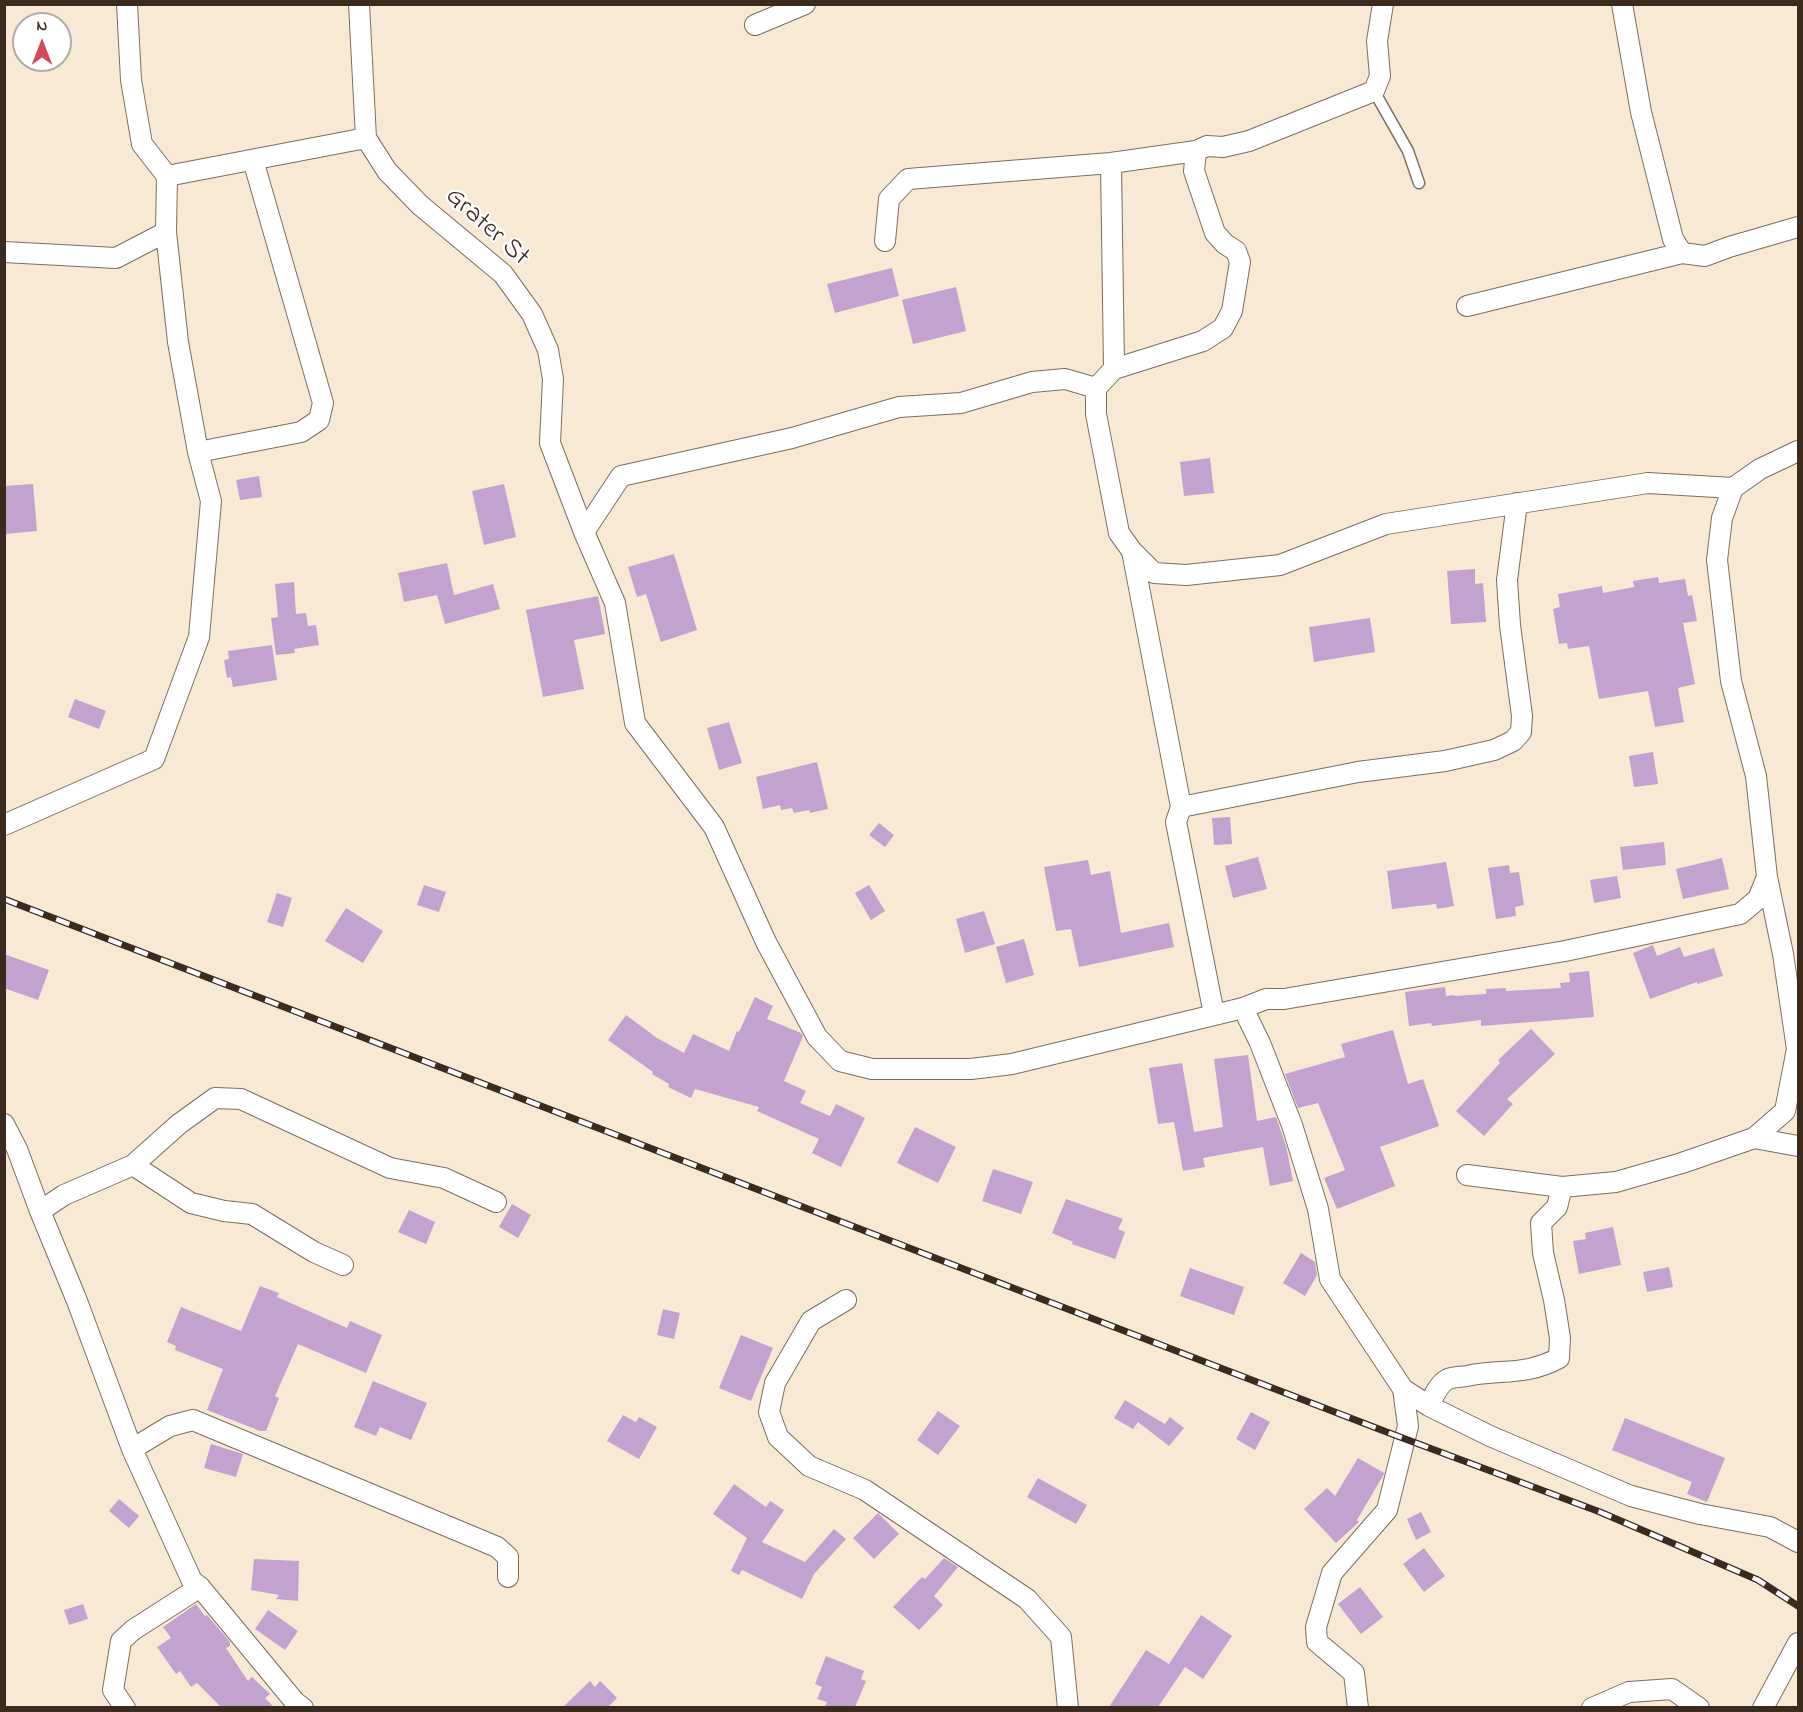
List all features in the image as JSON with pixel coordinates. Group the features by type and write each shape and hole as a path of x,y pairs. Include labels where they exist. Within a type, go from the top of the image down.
{"street":[{"path":"4,825 154,759 200,637 211,501 198,452 177,342 166,232 167,176 142,144 131,80 127,4"},
{"name":"Grater St","path":"359,4 366,138 387,171 420,206 503,274 532,314 548,350 554,379 550,443 584,532 615,603 635,723 714,827 766,942 796,999 817,1037 840,1061 872,1069 971,1069 1012,1064 1243,1008 1266,999 1302,996 1565,951 1740,914 1758,899 1767,877"},
{"path":"755,26 805,4"},
{"path":"885,241 889,199 908,179 1111,163 1196,151 1207,146 1223,147 1249,141 1374,92 1380,76 1377,41 1383,4"},
{"path":"1622,4 1641,112 1673,239 1682,253"},
{"path":"167,176 366,138"},
{"path":"1196,151 1194,171 1215,233 1225,244 1236,251 1240,262 1233,311 1223,328 1203,341 1114,369 1096,388 1096,414 1119,533 1132,551 1154,573 1186,575 1280,566 1386,524 1648,483 1733,488"},
{"path":"198,452 301,432 319,420 323,404 253,160"},
{"path":"1111,163 1114,369"},
{"path":"1467,306 1682,253 1705,256 1798,227"},
{"path":"4,252 116,258 166,232"},
{"path":"584,532 621,476 792,438 899,407 961,404 1032,382 1065,379 1096,388"},
{"path":"1467,1175 1562,1186 1616,1182 1682,1163 1754,1138 1785,1111 1797,1049 1783,954 1767,877 1756,776 1731,681 1718,560 1722,518 1733,488 1760,469 1798,451"},
{"path":"1181,807 1358,772 1445,762 1494,750 1513,741 1521,732 1522,716 1507,580 1516,503"},
{"path":"1132,551 1181,807 1176,822 1214,1014"},
{"path":"1243,1008 1260,1043 1292,1125 1318,1209 1330,1279 1403,1389 1430,1406 1490,1436 1631,1496 1700,1514 1770,1527 1798,1542"},
{"path":"40,1211 64,1195 133,1165 179,1124 215,1098 241,1099 390,1168 444,1178 496,1202"},
{"path":"4,1124 77,1300 132,1449 192,1581 200,1587 295,1702 303,1707"},
{"path":"1754,1138 1798,1146"},
{"path":"133,1165 191,1203 224,1211 252,1214 314,1252 343,1265"},
{"path":"1430,1406 1435,1392 1447,1380 1473,1374 1528,1370 1544,1366 1559,1358 1560,1338 1543,1253 1541,1223 1557,1208 1562,1186"},
{"path":"846,1300 811,1321 775,1383 769,1412 778,1437 809,1466 865,1490 1027,1599 1061,1637 1068,1707"},
{"path":"1360,1707 1354,1673 1317,1642 1316,1627 1332,1573 1387,1510 1408,1426 1403,1389"},
{"path":"132,1449 170,1426 193,1420 497,1546 508,1557 508,1577"},
{"path":"125,1707 113,1690 121,1641 133,1630 200,1587"},
{"path":"1763,1707 1798,1643"},
{"path":"1592,1707 1629,1692 1672,1689 1699,1707"}],"lane":[{"path":"1374,92 1408,151 1419,183"}],"building":[{"path":"892,268 899,296 835,313 827,284"},
{"path":"956,287 966,331 913,344 902,300"},
{"path":"1210,458 1214,493 1184,496 1180,462"},
{"path":"259,476 262,497 240,500 236,480"},
{"path":"33,484 37,531 4,534 4,486"},
{"path":"504,484 516,537 484,545 472,491"},
{"path":"674,554 697,630 661,642 646,594 637,597 628,567"},
{"path":"447,563 454,595 493,584 500,609 445,624 437,595 404,602 398,573"},
{"path":"1475,569 1475,584 1483,583 1486,622 1451,624 1447,571"},
{"path":"1658,577 1659,583 1685,579 1688,596 1692,595 1697,621 1683,623 1695,684 1678,688 1684,722 1655,727 1648,691 1599,699 1589,646 1568,649 1567,643 1559,644 1553,609 1560,607 1558,594 1602,586 1603,593 1634,587 1633,581"},
{"path":"294,582 296,614 306,613 308,626 316,625 319,645 294,649 295,653 276,655 271,618 278,617 275,584"},
{"path":"598,596 605,634 574,640 584,689 543,697 526,610"},
{"path":"1370,618 1375,652 1314,662 1309,627"},
{"path":"272,645 277,680 233,687 231,677 227,678 224,660 229,659 228,651"},
{"path":"75,699 106,711 99,729 68,717"},
{"path":"729,722 742,763 719,770 707,728"},
{"path":"1653,752 1658,784 1634,787 1629,756"},
{"path":"817,762 828,809 810,813 809,810 794,813 792,808 781,810 780,805 763,809 756,777"},
{"path":"1230,817 1232,844 1214,845 1212,818"},
{"path":"879,823 894,835 885,847 869,835"},
{"path":"1664,842 1666,865 1623,870 1620,847"},
{"path":"1258,857 1267,889 1233,898 1225,866"},
{"path":"1722,858 1729,889 1683,899 1676,869"},
{"path":"1088,860 1091,875 1110,871 1121,933 1169,923 1174,947 1079,967 1071,929 1056,931 1044,867"},
{"path":"1446,862 1454,906 1437,909 1436,904 1392,909 1387,871"},
{"path":"1509,865 1510,873 1519,872 1524,905 1515,907 1516,916 1496,919 1488,868"},
{"path":"1617,876 1621,898 1594,903 1590,880"},
{"path":"424,885 446,892 439,912 417,905"},
{"path":"869,885 885,911 871,920 855,893"},
{"path":"277,893 292,898 283,927 267,922"},
{"path":"346,908 383,931 363,963 325,941"},
{"path":"984,911 995,944 965,953 956,919"},
{"path":"1024,939 1034,975 1006,983 996,947"},
{"path":"1653,945 1657,956 1680,947 1684,957 1714,948 1723,976 1697,984 1697,982 1650,999 1633,953"},
{"path":"4,954 49,970 38,1000 4,988"},
{"path":"1589,971 1594,1017 1481,1026 1481,1020 1432,1026 1431,1023 1409,1026 1405,992 1445,987 1446,996 1454,996 1486,994 1486,989 1506,988 1506,991 1561,988 1560,983 1570,982 1569,973"},
{"path":"755,997 773,1006 767,1019 801,1033 803,1036 784,1081 806,1091 800,1103 830,1116 836,1104 865,1118 841,1167 812,1153 819,1139 757,1111 759,1107 695,1089 691,1098 668,1087 669,1084 652,1074 653,1072 608,1040 626,1015 657,1038 684,1053 693,1034 729,1051"},
{"path":"1531,1029 1555,1054 1507,1099 1513,1104 1484,1136 1456,1111 1500,1063 1498,1060"},
{"path":"1393,1030 1408,1084 1423,1079 1439,1126 1380,1147 1395,1186 1337,1209 1324,1178 1345,1170 1318,1103 1298,1108 1285,1074 1345,1057 1341,1044"},
{"path":"1248,1055 1257,1121 1276,1117 1286,1146 1293,1181 1270,1186 1263,1147 1203,1158 1205,1167 1183,1171 1174,1122 1158,1124 1149,1068 1182,1063 1194,1132 1223,1127 1214,1059"},
{"path":"915,1127 956,1147 938,1183 897,1163"},
{"path":"993,1169 1033,1182 1021,1214 982,1201"},
{"path":"1066,1199 1123,1219 1118,1229 1125,1232 1115,1259 1072,1244 1073,1242 1052,1233"},
{"path":"512,1204 531,1215 518,1238 499,1227"},
{"path":"409,1210 435,1222 426,1244 398,1232"},
{"path":"1613,1227 1621,1265 1579,1274 1573,1241 1586,1239 1585,1233"},
{"path":"1301,1253 1315,1262 1317,1275 1305,1296 1283,1283"},
{"path":"1669,1267 1673,1287 1647,1292 1643,1272"},
{"path":"1190,1268 1244,1287 1234,1315 1180,1296"},
{"path":"260,1286 279,1293 277,1297 347,1328 350,1321 382,1335 366,1373 298,1344 275,1396 279,1398 266,1431 260,1431 207,1410 223,1369 175,1350 176,1346 167,1342 181,1307 241,1331"},
{"path":"663,1309 680,1313 674,1339 657,1335"},
{"path":"741,1335 773,1348 751,1401 719,1388"},
{"path":"373,1381 427,1403 411,1440 380,1427 376,1436 354,1427"},
{"path":"1125,1400 1165,1424 1170,1417 1184,1428 1169,1446 1138,1422 1133,1429 1114,1418"},
{"path":"938,1411 960,1426 938,1455 917,1440"},
{"path":"1251,1412 1270,1422 1255,1450 1236,1439"},
{"path":"623,1415 636,1422 639,1417 657,1427 639,1459 607,1441"},
{"path":"1625,1418 1725,1458 1707,1502 1687,1494 1692,1482 1612,1450"},
{"path":"211,1444 243,1454 236,1477 204,1468"},
{"path":"1358,1458 1384,1474 1357,1520 1359,1522 1336,1543 1304,1509 1327,1488 1335,1496"},
{"path":"1038,1478 1087,1505 1076,1524 1027,1497"},
{"path":"734,1484 766,1507 770,1501 784,1510 762,1542 805,1562 834,1529 846,1539 814,1574 802,1599 742,1570 739,1575 731,1571 747,1538 713,1514"},
{"path":"119,1499 139,1516 129,1528 109,1511"},
{"path":"1421,1512 1431,1532 1416,1540 1407,1519"},
{"path":"878,1513 899,1534 874,1559 853,1538"},
{"path":"1424,1548 1445,1576 1424,1592 1403,1564"},
{"path":"944,1558 958,1567 934,1596 943,1605 919,1630 893,1607 922,1577 925,1579"},
{"path":"254,1559 299,1561 298,1601 276,1599 279,1595 251,1590"},
{"path":"1360,1587 1383,1617 1361,1634 1338,1604"},
{"path":"83,1604 88,1619 69,1625 64,1610"},
{"path":"196,1604 230,1642 230,1646 226,1648 248,1681 252,1677 270,1694 265,1698 274,1707 221,1707 197,1683 191,1687 180,1671 176,1674 157,1647 171,1638 163,1627"},
{"path":"268,1610 298,1631 285,1650 255,1629"},
{"path":"1201,1615 1232,1636 1203,1679 1185,1667 1158,1707 1109,1707 1146,1650 1169,1664"},
{"path":"826,1656 864,1671 861,1679 866,1681 855,1707 825,1707 827,1702 817,1699 822,1687 815,1684"},
{"path":"590,1681 595,1687 600,1681 617,1698 608,1707 563,1707"}],"railway":[{"path":"4,899 1384,1431 1600,1512 1758,1580 1798,1606"}]}
